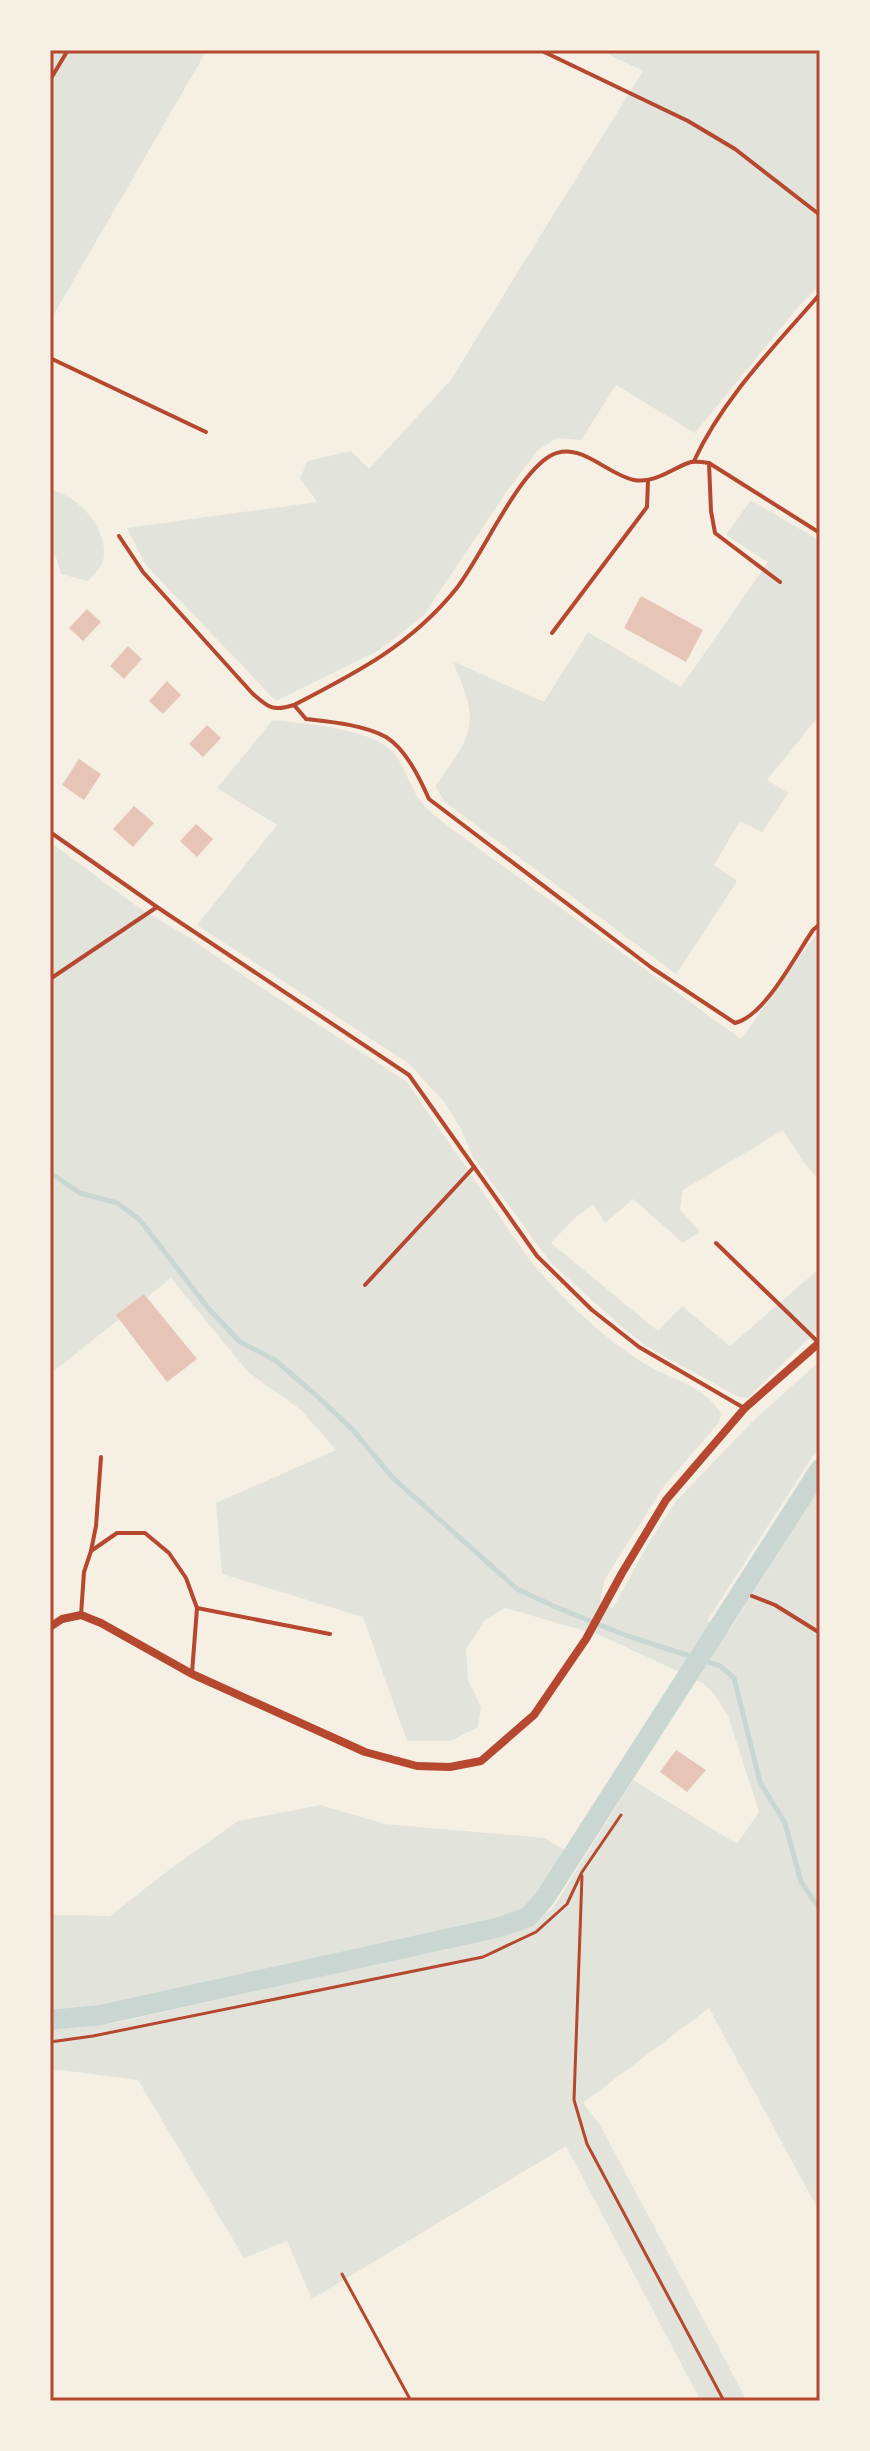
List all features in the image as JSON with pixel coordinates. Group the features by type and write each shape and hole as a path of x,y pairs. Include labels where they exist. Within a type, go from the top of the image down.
{"street":[{"path":"50,1627 62,1619 81,1615 192,1674 365,1752 417,1766 450,1767 481,1761 534,1715 586,1639 666,1500 745,1408 820,1342"}],"lane":[{"path":"50,80 68,50"},
{"path":"540,50 688,121 735,149 820,215"},
{"path":"694,461 704,440 748,378 820,294"},
{"path":"50,358 206,432"},
{"path":"119,536 143,572 252,693 269,708 281,709 373,663 427,622 457,587 533,470 552,454 573,451 632,480 648,481 694,461 709,463 820,533"},
{"path":"709,463 715,533 780,582"},
{"path":"552,633 647,507 648,481"},
{"path":"294,705 306,719 342,723 388,738 415,768 429,799 652,968 735,1023 746,1021 762,1007 820,924"},
{"path":"50,832 409,1075 537,1256 592,1310 639,1347 745,1408"},
{"path":"50,979 157,907"},
{"path":"365,1285 474,1167"},
{"path":"716,1243 820,1342"},
{"path":"81,1615 84,1572 96,1526 101,1457"},
{"path":"91,1551 117,1533 145,1533 169,1553 186,1578 197,1608 192,1674"},
{"path":"752,1596 775,1605 820,1633"},
{"path":"197,1608 330,1634"}],"path":[{"path":"50,2042 483,1957 536,1932 567,1904 582,1872 621,1815"},
{"path":"582,1872 574,2100 587,2144 724,2401"},
{"path":"342,2274 411,2401"}],"shaded area":[{"path":"50,50 207,50 50,321"},
{"path":"600,50 820,50 820,284 695,433 616,385 581,440 557,438 538,450 423,616 378,651 276,701 146,565 127,528 317,502 300,478 308,461 351,451 369,469 450,381 643,71"},
{"path":"50,490 61,493 81,507 90,516 102,538 103,561 88,581 61,574 56,557 50,550"},
{"path":"751,500 820,541 820,717 767,780 788,793 762,832 740,821 714,865 737,881 676,974 445,802 435,786 465,740 470,714 452,661 544,702 588,632 681,687 768,562 726,535"},
{"path":"273,720 336,728 382,743 397,757 419,798 434,815 741,1039 820,932 820,1181 783,1130 683,1190 680,1210 700,1231 683,1243 633,1199 605,1223 593,1204 551,1243 658,1331 682,1306 730,1346 820,1268 820,1327 748,1398 739,1397 646,1346 551,1263 473,1157 461,1129 444,1102 408,1063 197,925 277,825 217,788"},
{"path":"50,842 138,907 407,1082 531,1262 556,1290 596,1327 640,1361 696,1389 715,1404 721,1414 718,1424 664,1486 605,1579 600,1602 613,1608 676,1501 756,1418 820,1361 820,1445 707,1621 729,1631 820,1487 820,2213 709,2008 583,2103 600,2125 747,2401 701,2401 566,2146 312,2299 287,2241 244,2258 138,2080 61,2070 50,2072 50,2029 115,2023 340,1972 531,1924 553,1908 633,1780 737,1844 759,1812 728,1716 715,1695 703,1683 602,1636 505,1608 484,1621 466,1649 468,1680 481,1707 478,1727 450,1741 407,1741 363,1617 222,1574 216,1503 336,1450 301,1410 248,1372 171,1278 50,1374"},
{"path":"320,1805 385,1824 544,1838 569,1852 537,1901 519,1914 131,2002 50,2015 50,1915 110,1916 238,1821"}],"building":[{"path":"641,596 703,630 686,662 624,628"},
{"path":"87,609 101,622 83,641 69,628"},
{"path":"128,646 142,659 124,679 110,666"},
{"path":"167,681 181,695 163,714 149,701"},
{"path":"207,725 221,738 203,757 189,744"},
{"path":"79,759 101,774 84,800 62,785"},
{"path":"134,806 154,823 133,847 113,829"},
{"path":"196,824 213,839 197,857 180,841"},
{"path":"144,1294 197,1359 167,1382 116,1315"},
{"path":"676,1750 706,1770 687,1792 660,1772"}],"waterway":[{"path":"50,1173 80,1193 117,1203 140,1220 208,1308 240,1342 275,1360 318,1397 353,1430 392,1477 517,1589 625,1635 720,1666 734,1678 760,1782 785,1823 801,1882 820,1909"},
{"path":"50,2020 101,2015 500,1927 528,1917 545,1898 820,1469"}]}
